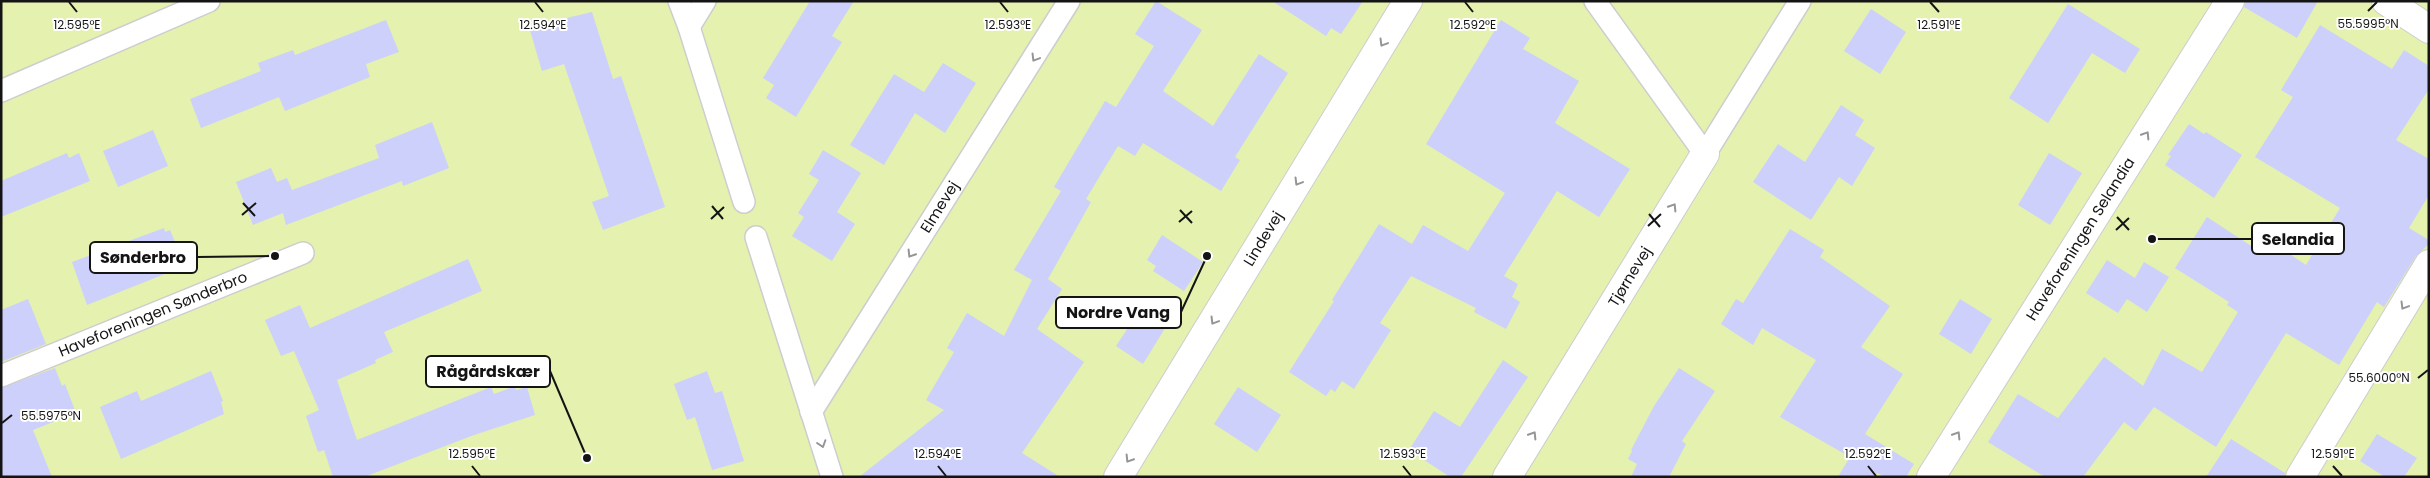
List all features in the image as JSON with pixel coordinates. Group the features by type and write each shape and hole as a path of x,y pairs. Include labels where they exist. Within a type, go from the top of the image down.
{"street":[{"name":"Lindevej","path":"1118,477 1408,1"},
{"name":"Haveforeningen Selandia","path":"1931,477 2230,1"},
{"path":"2386,1 2429,29"},
{"name":"Tjørnevej","path":"1507,477 1705,154"},
{"path":"2300,477 2429,264"}],"lane":[{"path":"1,91 209,1"},
{"path":"679,1 689,27 744,202"},
{"path":"689,27 705,1"},
{"name":"Elmevej","path":"811,412 1012,95 1069,1"},
{"path":"1595,1 1705,154"},
{"name":"Tjørnevej","path":"1705,154 1800,1"},
{"path":"756,237 832,477"},
{"name":"Haveforeningen Sønderbro","path":"1,376 303,253"}],"green space":[{"path":"1,1 2429,1 2429,477 1,477"}],"building":[{"path":"810,1 854,1 832,36 842,42 796,117 766,98 774,85 763,78"},
{"path":"1156,1 1202,30 1163,91 1213,126 1259,54 1288,73 1235,157 1240,160 1221,191 1143,143 1135,156 1118,146 1086,199 1091,202 1048,279 1062,289 1037,329 1084,362 1022,453 1060,477 859,477 944,410 926,400 954,352 947,348 967,313 1004,336 1032,280 1014,270 1061,191 1054,187 1105,101 1116,107 1154,46 1135,34"},
{"path":"1272,1 1363,1 1341,34 1331,28 1326,36"},
{"path":"2246,1 2318,1 2297,38 2244,7"},
{"path":"2068,4 2140,49 2125,73 2092,53 2048,123 2009,98"},
{"path":"1871,9 1906,32 1880,74 1844,51"},
{"path":"592,12 613,79 621,76 665,207 603,230 592,202 609,196 564,64 542,71 529,27"},
{"path":"386,20 399,52 366,64 370,77 285,111 279,97 201,128 190,99 261,71 258,63 293,50 295,55"},
{"path":"1501,20 1530,38 1523,49 1579,81 1555,123 1630,169 1599,217 1557,191 1504,276 1518,284 1512,297 1520,302 1506,329 1474,312 1476,308 1411,276 1380,323 1391,330 1354,389 1342,381 1335,392 1331,389 1326,396 1289,372 1334,301 1332,300 1379,224 1412,244 1423,225 1468,251 1505,193 1426,144"},
{"path":"2320,25 2392,69 2404,50 2429,66 2429,89 2396,140 2429,159 2429,195 2409,228 2429,240 2429,244 2416,256 2384,307 2377,302 2339,365 2286,333 2216,447 2154,407 2136,431 2124,422 2083,477 2045,477 1988,442 2018,394 2058,418 2104,357 2143,386 2162,349 2202,372 2238,312 2227,305 2229,302 2175,268 2207,217 2259,251 2267,239 2306,265 2340,208 2255,157 2293,97 2281,90"},
{"path":"943,63 976,83 945,133 915,113 884,165 850,145 894,74 924,92"},
{"path":"1841,105 1864,120 1855,135 1875,148 1852,186 1839,177 1811,220 1753,182 1778,144 1805,162"},
{"path":"432,122 449,168 403,186 402,181 286,225 283,213 253,225 236,182 271,168 277,182 287,178 292,190 379,158 375,145"},
{"path":"2189,124 2204,134 2206,132 2242,155 2214,198 2165,165 2171,156 2168,155"},
{"path":"153,130 168,166 118,187 103,151"},
{"path":"823,150 861,173 837,212 855,224 832,261 792,236 804,217 798,213 819,180 809,174"},
{"path":"67,153 69,158 79,153 90,181 1,217 1,181"},
{"path":"2049,153 2082,173 2050,225 2018,205"},
{"path":"164,228 165,232 170,230 185,266 87,305 72,262"},
{"path":"1790,229 1824,250 1820,257 1890,306 1861,347 1903,374 1865,434 1914,464 1906,477 1885,477 1877,473 1875,477 1838,477 1850,457 1780,417 1816,360 1762,328 1753,345 1721,324 1736,299 1743,303"},
{"path":"1162,235 1203,262 1184,291 1153,271 1156,266 1147,260"},
{"path":"468,259 482,291 384,332 393,352 375,360 376,363 337,380 357,440 491,387 494,394 515,386 516,390 527,387 535,415 474,435 364,477 333,477 324,450 318,452 306,416 319,410 294,351 281,356 265,320 300,305 310,328"},
{"path":"2107,260 2135,278 2144,262 2169,277 2147,312 2127,299 2118,313 2086,293"},
{"path":"28,299 46,344 1,362 1,310"},
{"path":"1960,299 1992,319 1971,354 1939,334"},
{"path":"1141,308 1167,325 1143,364 1116,346"},
{"path":"1503,360 1528,377 1461,477 1450,477 1409,450 1434,411 1460,427"},
{"path":"55,368 62,386 65,384 76,413 33,430 52,477 1,477 1,388"},
{"path":"1679,368 1715,391 1682,441 1686,444 1669,477 1631,477 1637,464 1628,459 1631,450 1654,406"},
{"path":"211,371 223,401 221,402 224,414 121,459 100,407 137,391 141,401"},
{"path":"707,371 715,393 722,391 744,461 712,470 695,417 687,420 674,384"},
{"path":"1238,387 1281,415 1257,452 1214,424"},
{"path":"2377,434 2417,458 2404,477 2385,477 2360,461"},
{"path":"2231,439 2285,473 2284,477 2206,477"}],"place":[{"name":"Selandia","path":"2152,239"},
{"name":"Sønderbro","path":"275,256"},
{"name":"Nordre Vang","path":"1207,256"},
{"name":"Rågårdskær","path":"587,458"}]}
